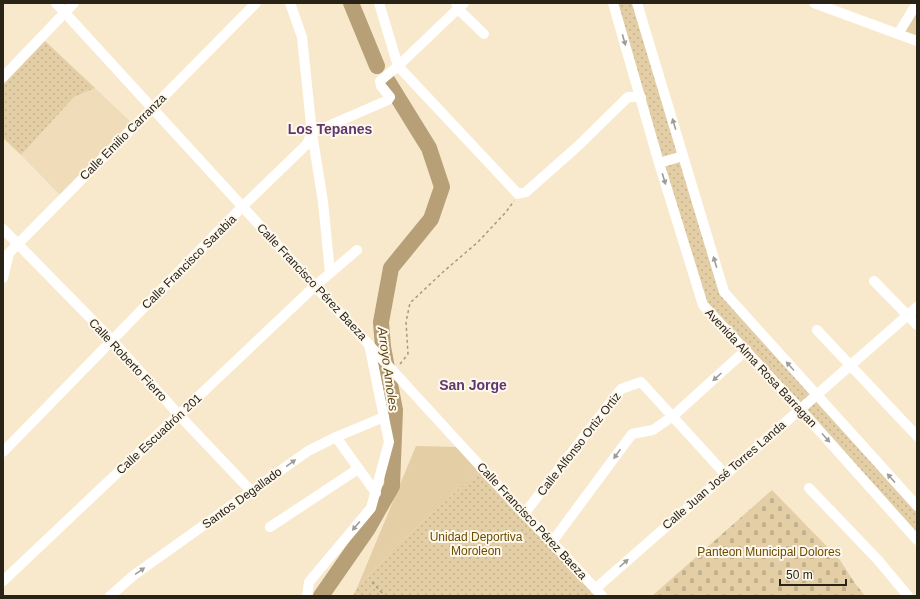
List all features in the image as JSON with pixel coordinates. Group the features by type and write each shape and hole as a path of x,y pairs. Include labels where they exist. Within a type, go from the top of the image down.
{"street":[{"name":"Calle Francisco Pérez Baeza","path":"56,3 153,107 524,514 598,592"},
{"path":"3,78 74,3"},
{"name":"Calle Emilio Carranza","path":"3,278 9,253 256,3"},
{"path":"290,3 302,37 312,133 323,202 330,272"},
{"path":"379,3 397,67 518,194 526,192 578,146 628,97 641,97"},
{"name":"Avenida Alma Rosa Barragan","path":"613,3 702,305 800,409 917,540"},
{"name":"Avenida Alma Rosa Barragan","path":"637,3 724,292 917,506"},
{"path":"815,3 917,41"},
{"path":"898,34 916,3"},
{"path":"312,133 388,100 390,97 381,86 380,81 397,67 460,5 484,34"},
{"name":"Calle Francisco Sarabia","path":"3,452 243,206 307,144 312,133"},
{"path":"660,163 683,156"},
{"name":"Calle Roberto Fierro","path":"3,229 112,340 179,415 252,492"},
{"name":"Calle Escuadrón 201","path":"3,581 315,286 357,250"},
{"path":"874,281 917,325"},
{"name":"Calle Juan José Torres Landa","path":"598,592 725,474 917,307"},
{"path":"817,330 917,436"},
{"path":"307,596 309,582 371,508 389,442 370,345"},
{"path":"552,542 632,434 653,430 673,416 746,350"},
{"name":"Calle Alfonso Ortiz Ortiz","path":"524,514 621,390 641,382 673,416"},
{"path":"673,416 725,474"},
{"name":"Santos Degallado","path":"110,596 134,575 308,451 336,437 384,417"},
{"path":"336,437 376,493"},
{"path":"270,528 358,469"},
{"path":"809,488 878,560 908,596"}],"path":[{"path":"393,370 408,354 406,322 410,303 478,242 506,212 518,194"},
{"path":"372,582 385,596"}],"shaded area":[{"path":"95,88 134,125 61,196 21,155 74,97"}],"green space":[{"path":"613,3 637,3 724,292 917,506 917,540 704,304"},
{"path":"917,3 917,41 898,34"},
{"path":"45,41 95,88 74,97 21,155 3,138 3,85"},
{"path":"416,446 460,447 480,470 398,544 357,588"},
{"name":"Unidad Deportiva Moroleon","path":"480,470 595,596 353,596 357,588 398,544"},
{"name":"Panteon Municipal Dolores","path":"772,490 840,560 865,596 652,596"}],"waterway":[{"path":"351,3 377,66"},
{"name":"Arroyo Amoles","path":"321,596 367,530 392,486 395,410 383,347 381,322 391,268 431,219 442,187 429,148 387,80"}],"district":[{"name":"Los Tepanes","path":"330,129"},
{"name":"San Jorge","path":"473,385"}]}
